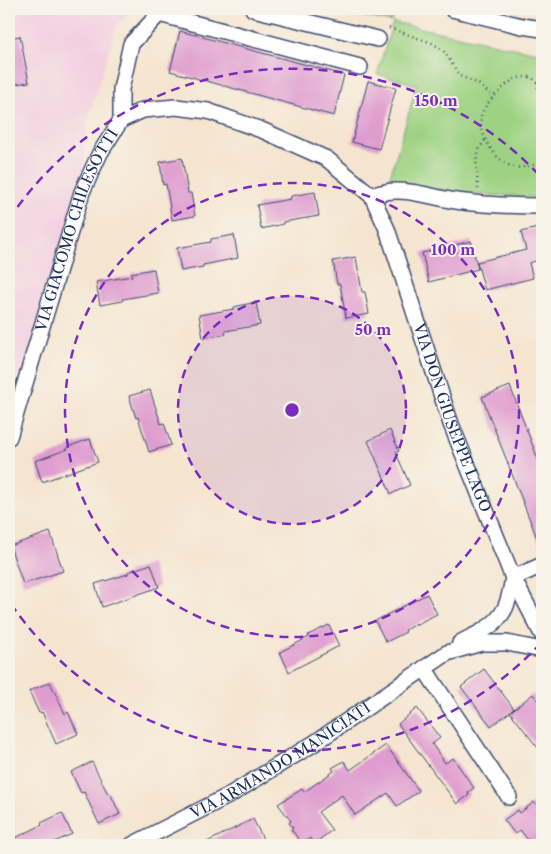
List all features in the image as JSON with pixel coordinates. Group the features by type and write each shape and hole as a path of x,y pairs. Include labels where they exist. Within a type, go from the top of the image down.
{"street":[{"path":"253,9 378,40"},
{"path":"452,9 542,29"},
{"path":"121,120 121,89 131,44 166,12 360,67"},
{"name":"VIA GIACOMO CHILESOTTI","path":"9,436 82,192 100,153 121,120 143,110 176,107 208,111 264,131 327,159 372,196"},
{"path":"372,196 381,192 395,190 457,201 542,206"},
{"name":"VIA DON GIUSEPPE LAGO","path":"372,196 387,229 451,424 514,578 542,634"},
{"path":"514,578 540,566"},
{"name":"VIA ARMANDO MANICIATI","path":"132,845 228,796 313,744 462,642 486,629 500,617 508,605 514,578"},
{"name":"VIA ARMANDO MANICIATI","path":"447,653 481,644 507,644 542,650"},
{"path":"424,668 509,798"}],"path":[{"path":"378,40 382,28 392,29 432,43 443,50 460,76 477,83 494,97"},
{"path":"542,97 537,82 530,77 516,79 485,107 481,127 492,150 507,164 515,167 542,163"},
{"path":"542,108 540,114 542,127"},
{"path":"476,191 479,188 476,170 477,153 486,139"}],"shaded area":[{"path":"9,9 136,9 117,24 87,122 83,186 9,431"}],"green space":[{"path":"329,9 398,9 391,22"},
{"path":"393,22 542,54 542,198 457,193 389,180 417,85 377,74"}],"building":[{"path":"180,31 344,75 334,116 170,71"},
{"path":"20,36 29,82 9,85 9,38"},
{"path":"368,81 396,88 379,149 352,142"},
{"path":"182,158 188,193 191,193 195,216 172,220 166,184 163,185 160,162"},
{"path":"315,192 319,216 283,222 283,224 261,229 257,205 291,199 291,196"},
{"path":"542,227 542,259 529,263 533,278 485,290 477,262 526,250 521,232"},
{"path":"234,235 238,258 181,271 177,248 211,242 211,239"},
{"path":"471,241 478,269 429,282 422,253"},
{"path":"356,257 362,292 365,292 369,314 346,318 340,284 337,284 333,261"},
{"path":"154,269 158,293 100,305 96,282 132,276 131,273"},
{"path":"256,302 260,325 225,331 226,334 203,338 199,315 234,309 234,307"},
{"path":"510,386 542,470 542,551 482,397"},
{"path":"150,390 161,424 164,423 171,445 149,452 129,396"},
{"path":"390,430 399,451 396,453 410,485 391,494 368,441"},
{"path":"90,439 98,462 42,482 35,461"},
{"path":"50,532 63,571 23,584 10,546"},
{"path":"151,564 159,587 102,607 95,584 128,574 128,572"},
{"path":"427,594 437,614 386,642 375,621"},
{"path":"329,625 339,646 289,672 280,652"},
{"path":"484,669 514,709 491,726 461,687"},
{"path":"50,682 65,714 68,712 78,734 56,744 42,712 39,713 29,691"},
{"path":"533,694 542,707 542,753 510,712"},
{"path":"417,708 440,738 432,744 445,763 453,758 474,788 468,792 469,795 457,804 398,724"},
{"path":"386,745 419,791 397,806 388,793 355,815 342,795 318,812 332,830 314,844 310,838 302,844 291,829 293,828 289,823 291,821 278,804 302,789 304,792 334,771 332,768 344,761 350,770"},
{"path":"92,762 120,814 99,824 84,792 81,793 71,772"},
{"path":"534,802 542,813 542,845 532,845 520,830 515,834 504,820 518,810 520,813"},
{"path":"62,813 72,834 48,845 9,845 9,841"},
{"path":"253,819 266,845 201,845"}]}
